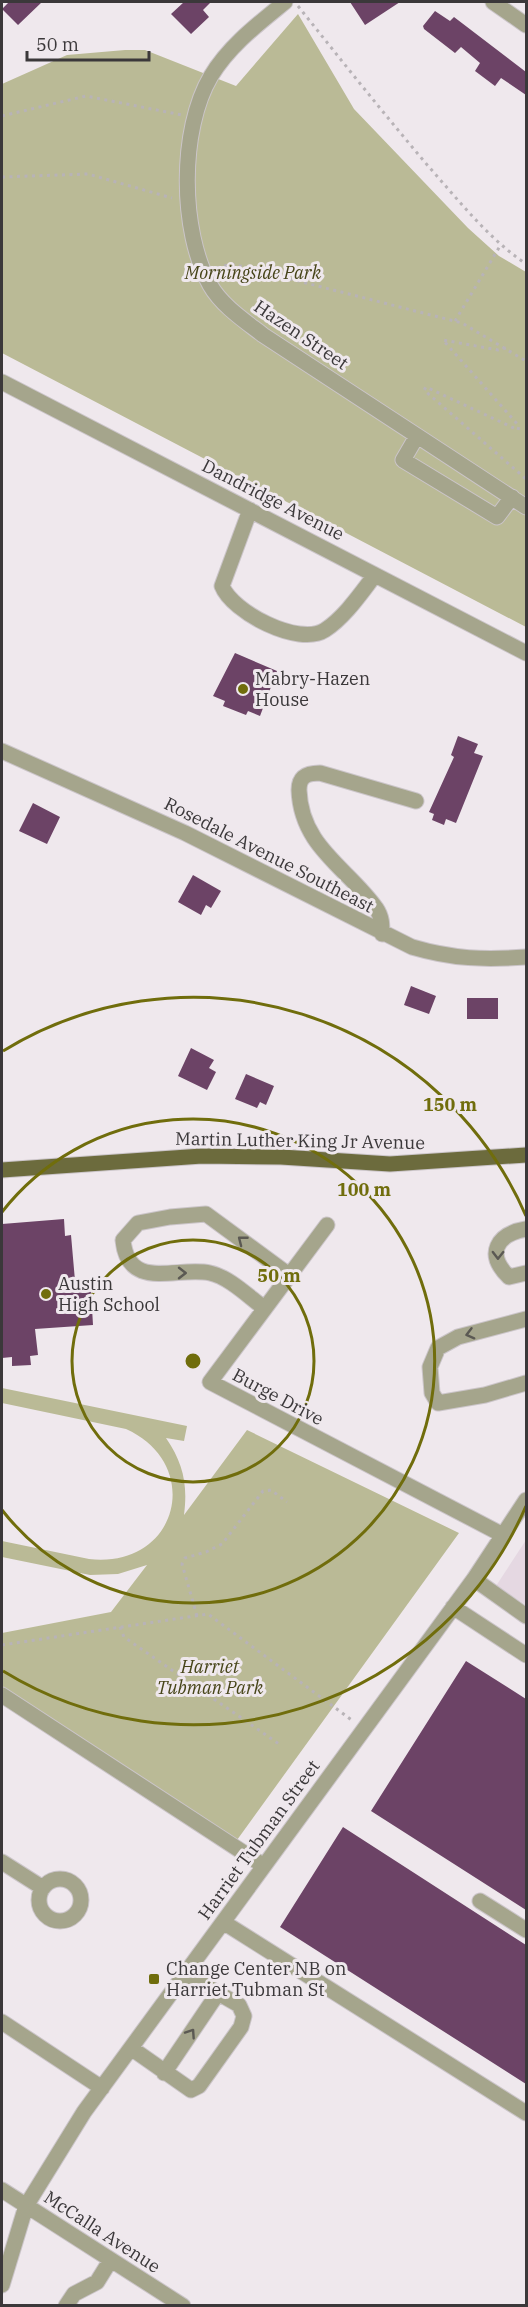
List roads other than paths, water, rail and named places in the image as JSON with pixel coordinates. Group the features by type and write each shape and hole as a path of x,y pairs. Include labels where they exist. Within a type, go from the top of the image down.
{"main road":[{"name":"Martin Luther King Jr Avenue","path":"2,1170 202,1156 281,1157 390,1164 526,1155"}],"street":[{"name":"Hazen Street","path":"285,2 229,51 211,76 198,105 188,161 189,202 195,249 211,286 231,310 263,335 526,507"},
{"path":"493,2 526,25"},
{"name":"Dandridge Avenue","path":"2,382 526,653"},
{"path":"417,436 403,460 497,517 512,497"},
{"path":"250,510 222,586 232,603 252,616 284,631 315,635 326,630 375,575"},
{"name":"Rosedale Avenue Southeast","path":"2,751 185,833 332,905 382,934 412,947 448,957 486,960 526,957"},
{"path":"382,934 381,917 374,906 333,864 309,826 300,803 299,787 303,777 308,773 320,773 416,801"},
{"path":"264,1308 224,1279 210,1273 145,1273 125,1257 123,1240 138,1223 206,1214 289,1275"},
{"name":"Burge Drive","path":"327,1225 210,1382 503,1535"},
{"path":"526,1229 509,1232 500,1240 496,1251 498,1267 509,1277 526,1273"},
{"path":"526,1319 458,1337 438,1348 430,1367 432,1393 438,1403 485,1395 526,1383"},
{"name":"Harriet Tubman Street","path":"2,2285 26,2206 102,2088 474,1579 526,1500"},
{"path":"474,1579 526,1616"},
{"path":"453,1607 526,1655"},
{"path":"2,1695 264,1866"},
{"path":"2,1862 43,1888"},
{"path":"480,1901 526,1930"},
{"path":"223,1922 526,2113"},
{"path":"131,2048 190,2090 199,2085 241,2027 244,2016 239,2005 185,1974"},
{"path":"164,2073 218,1993"},
{"path":"2,2022 102,2088"},
{"name":"McCalla Avenue","path":"2,2190 183,2306"},
{"path":"67,2305 74,2294 97,2282 110,2261"}],"place":[{"name":"Mabry-Hazen House","path":"243,689"},
{"name":"Austin High School","path":"46,1294"},
{"name":"Change Center NB on Harriet Tubman St","path":"154,1979"}],"park label":[{"name":"Morningside Park","path":"253,273"},
{"name":"Harriet Tubman Park","path":"210,1677"}]}
